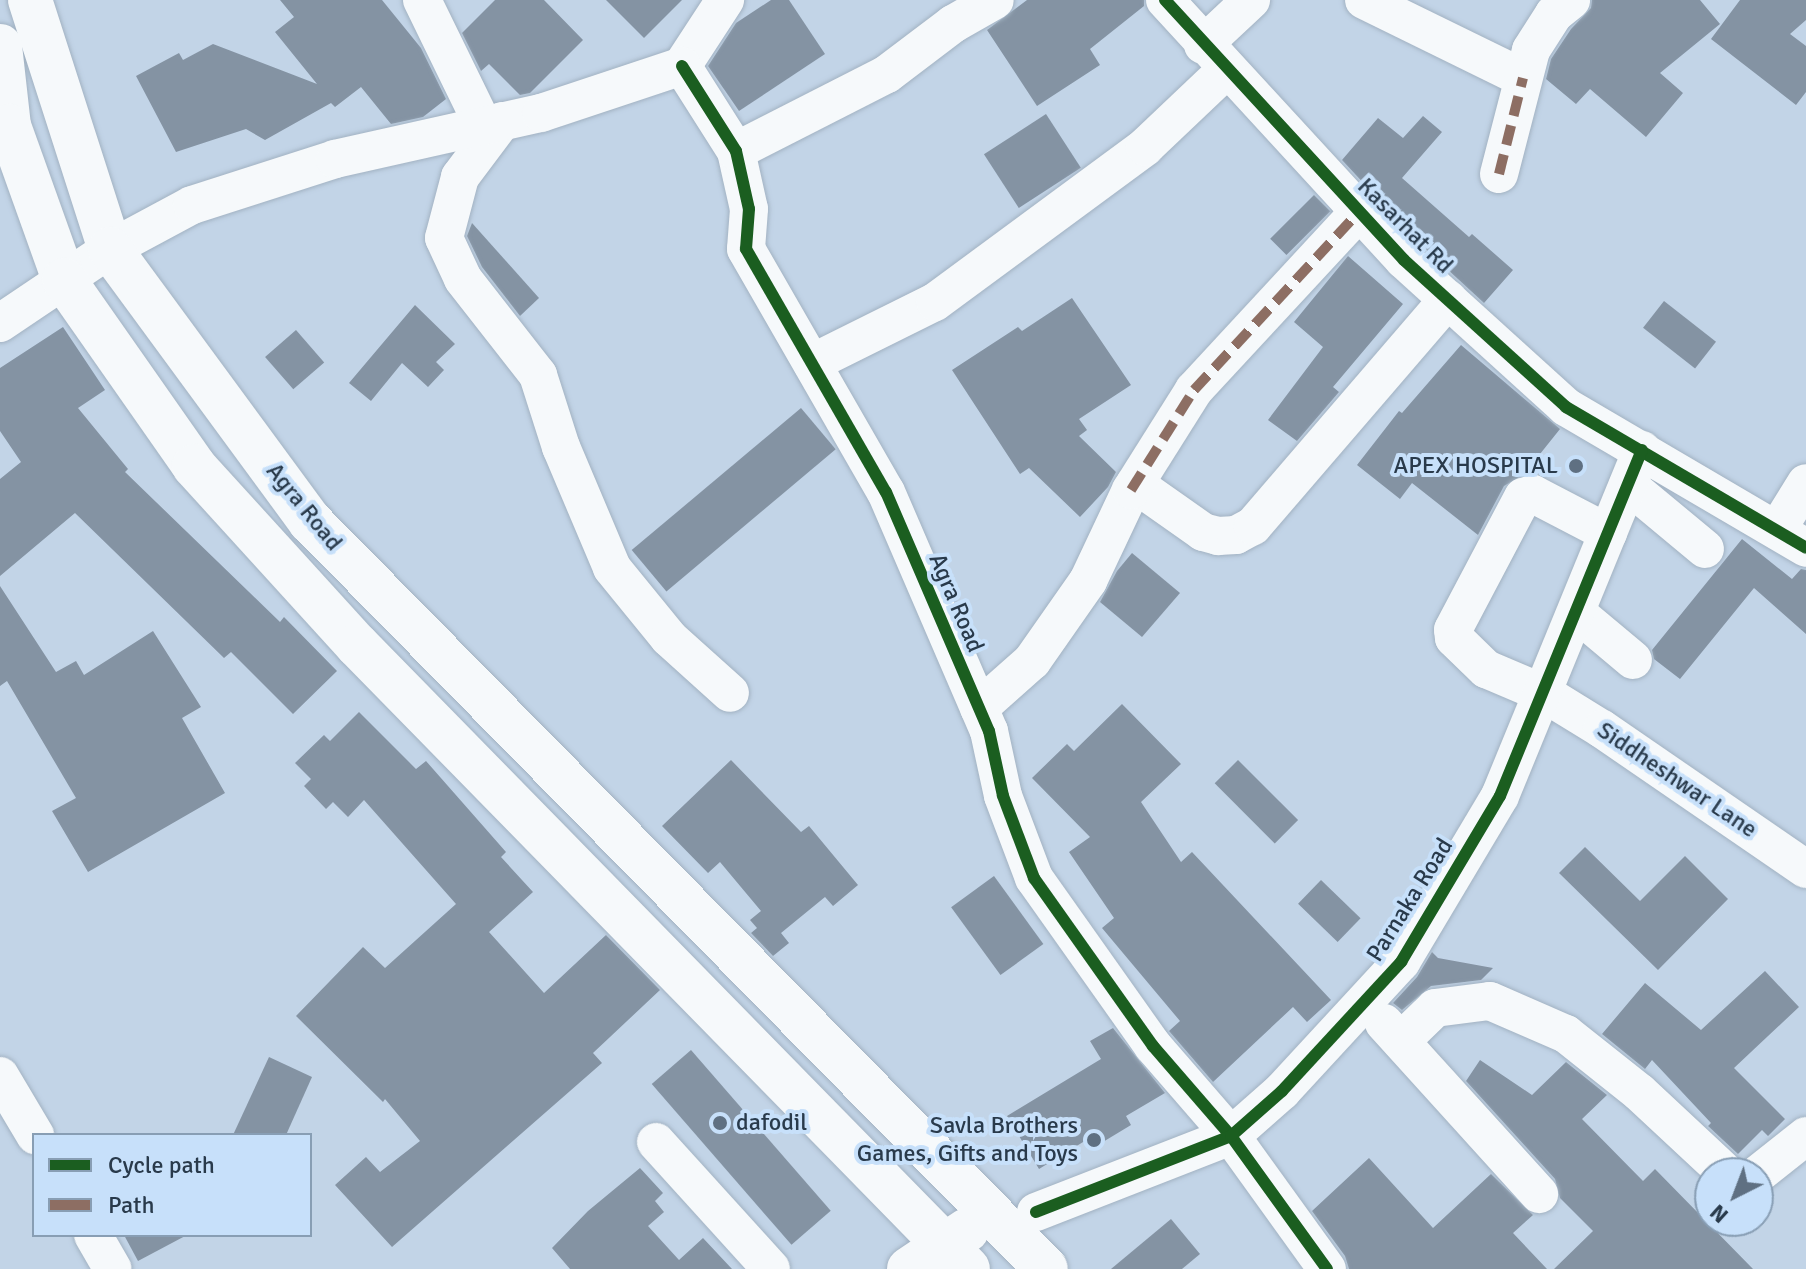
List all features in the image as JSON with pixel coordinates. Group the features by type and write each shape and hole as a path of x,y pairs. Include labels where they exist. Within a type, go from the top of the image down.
{"main road":[{"name":"Agra Road","path":"30,0 110,249 310,521 1019,1241"},
{"path":"0,46 9,126 64,280 194,466 357,645 956,1257"},
{"path":"909,1269 1019,1241"}],"street":[{"path":"422,0 492,123"},
{"path":"0,323 110,249 192,205 335,159 541,113 682,66 725,0"},
{"path":"736,151 887,74 953,24 995,0"},
{"name":"Kasarhat Rd","path":"1165,0 1359,212 1566,407 1791,539"},
{"path":"812,363 935,302 1145,147 1214,57 1251,0"},
{"path":"1364,0 1523,78"},
{"path":"1499,174 1531,50 1554,14 1571,0"},
{"name":"Agra Road","path":"682,66 736,151 749,209 746,249 886,492 989,731 1003,796 1034,878 1153,1046 1231,1136 1327,1269"},
{"path":"492,123 460,177 444,238 463,279 538,375 561,447 612,568 669,638 730,693"},
{"path":"979,708 1032,661 1088,581 1133,487 1194,390 1359,212"},
{"path":"1133,487 1203,532 1218,536 1236,535 1253,526 1448,299"},
{"name":"Parnaka Road","path":"1019,1241 1231,1136 1282,1091 1401,962 1500,796 1545,694 1642,450"},
{"path":"1791,539 1806,483"},
{"path":"1628,485 1705,549"},
{"name":"Siddheshwar Lane","path":"1608,533 1533,494 1523,497 1453,630 1454,638 1486,669 1545,694 1602,729 1806,869"},
{"path":"1577,613 1633,660"},
{"path":"1401,1041 1435,1008 1490,1001 1566,1034 1639,1092 1709,1157"},
{"path":"1366,1003 1539,1194"},
{"path":"0,1076 34,1133"},
{"path":"1774,1161 1806,1136"},
{"path":"656,1142 771,1269"},
{"path":"94,1237 113,1269"}],"building":[{"path":"280,0 382,0 421,48 446,99 423,117 391,124 361,87 335,107 331,103 265,140 246,129 176,152 136,76 179,53 183,60 213,44 317,84 275,32 294,17"},
{"path":"495,0 544,0 583,40 530,93 520,95 489,64 481,71 462,33"},
{"path":"606,0 682,0 644,38"},
{"path":"771,0 789,0 825,54 739,111 708,66 736,23"},
{"path":"1027,0 1144,0 1144,6 1090,49 1100,65 1037,106 987,30"},
{"path":"1592,0 1700,0 1720,24 1660,73 1683,93 1646,137 1590,89 1576,104 1546,79 1551,59 1571,29 1591,8"},
{"path":"1740,0 1806,0 1806,20 1790,34 1806,46 1806,92 1796,105 1711,39"},
{"path":"1046,114 1081,168 1019,208 984,154"},
{"path":"1423,116 1442,132 1402,178 1469,237 1472,234 1513,270 1484,303 1420,244 1342,160 1378,118 1403,138"},
{"path":"1314,195 1330,211 1286,255 1270,239"},
{"path":"472,223 539,298 520,316 482,267 467,236"},
{"path":"1348,256 1403,304 1333,387 1339,392 1297,441 1268,420 1323,347 1294,322"},
{"path":"1072,298 1131,385 1079,419 1087,430 1079,436 1116,472 1108,487 1080,517 1029,468 1020,474 952,370 1018,327 1022,331"},
{"path":"1664,301 1716,342 1695,368 1643,328"},
{"path":"415,305 455,344 436,362 444,370 428,387 402,363 371,401 349,383"},
{"path":"63,327 105,390 78,408 128,469 125,472 280,622 284,617 337,671 293,714 231,652 224,658 75,513 0,576 0,479 21,462 0,431 0,368"},
{"path":"296,330 324,362 293,389 265,357"},
{"path":"1461,345 1560,429 1524,474 1504,486 1478,535 1412,483 1400,499 1357,465 1399,411 1402,413"},
{"path":"801,408 836,449 666,591 632,550"},
{"path":"1742,539 1792,579 1801,569 1806,570 1806,634 1754,588 1680,679 1654,659 1652,650"},
{"path":"1132,553 1180,593 1142,637 1100,602 1117,571"},
{"path":"0,586 56,672 76,661 84,675 153,631 201,707 182,718 225,793 88,872 52,811 76,798 7,681 0,686"},
{"path":"1122,704 1181,764 1141,802 1181,862 1192,852 1331,1000 1307,1022 1293,1007 1213,1082 1169,1031 1180,1021 1102,928 1114,918 1069,852 1090,837 1032,778 1067,744 1074,751"},
{"path":"359,712 416,769 426,761 506,852 501,857 533,892 489,932 544,993 606,935 660,990 593,1053 602,1063 392,1247 335,1185 366,1157 380,1172 420,1141 385,1099 383,1102 296,1016 363,947 385,968 456,904 364,800 348,817 333,802 326,809 304,786 311,779 295,763 324,735 330,741"},
{"path":"731,760 801,832 809,826 858,885 833,906 825,897 781,933 789,943 773,956 751,933 757,928 750,920 761,911 720,862 708,873 662,826"},
{"path":"1238,760 1298,820 1275,843 1215,783"},
{"path":"1585,847 1640,901 1685,856 1728,899 1658,970 1559,873"},
{"path":"994,876 1043,944 1000,975 951,907"},
{"path":"1321,880 1361,918 1338,942 1298,904"},
{"path":"1432,952 1438,958 1493,968 1481,980 1431,986 1402,1010 1393,1003 1417,977"},
{"path":"1765,971 1799,1007 1734,1068 1785,1119 1768,1136 1762,1130 1738,1154 1708,1126 1711,1123 1652,1060 1645,1069 1602,1034 1645,983 1701,1030"},
{"path":"1113,1028 1165,1093 1126,1116 1131,1125 1093,1148 1088,1139 1039,1169 1007,1116 1101,1059 1090,1041"},
{"name":"dafodil","path":"691,1050 831,1211 791,1245 652,1084"},
{"path":"269,1057 312,1077 287,1133 234,1133"},
{"path":"1480,1060 1532,1095 1566,1062 1607,1095 1582,1119 1643,1181 1655,1169 1694,1209 1694,1237 1722,1237 1753,1269 1554,1269 1593,1231 1560,1198 1555,1179 1466,1081"},
{"path":"1369,1158 1433,1228 1491,1174 1533,1215 1513,1233 1547,1269 1349,1269 1345,1256 1312,1211"},
{"path":"640,1168 663,1193 655,1201 664,1212 648,1226 679,1260 703,1238 732,1269 570,1269 552,1248 588,1211"},
{"path":"1171,1219 1200,1254 1182,1269 1111,1269"},
{"path":"125,1237 183,1237 138,1261"}],"marked path":[{"path":"1499,174 1523,78"},
{"path":"1131,490 1194,390 1359,212"}],"cycle path":[{"path":"1165,0 1404,260 1566,407 1806,548"},
{"path":"682,66 736,151 749,209 746,249 886,492 989,731 1003,796 1034,878 1153,1046 1231,1136 1327,1269"},
{"path":"1036,1212 1231,1136 1282,1091 1401,962 1500,796 1642,450"}],"place":[{"name":"APEX HOSPITAL","path":"1576,466"},
{"name":"dafodil","path":"720,1123"},
{"name":"Savla Brothers Games, Gifts and Toys","path":"1094,1140"}]}
